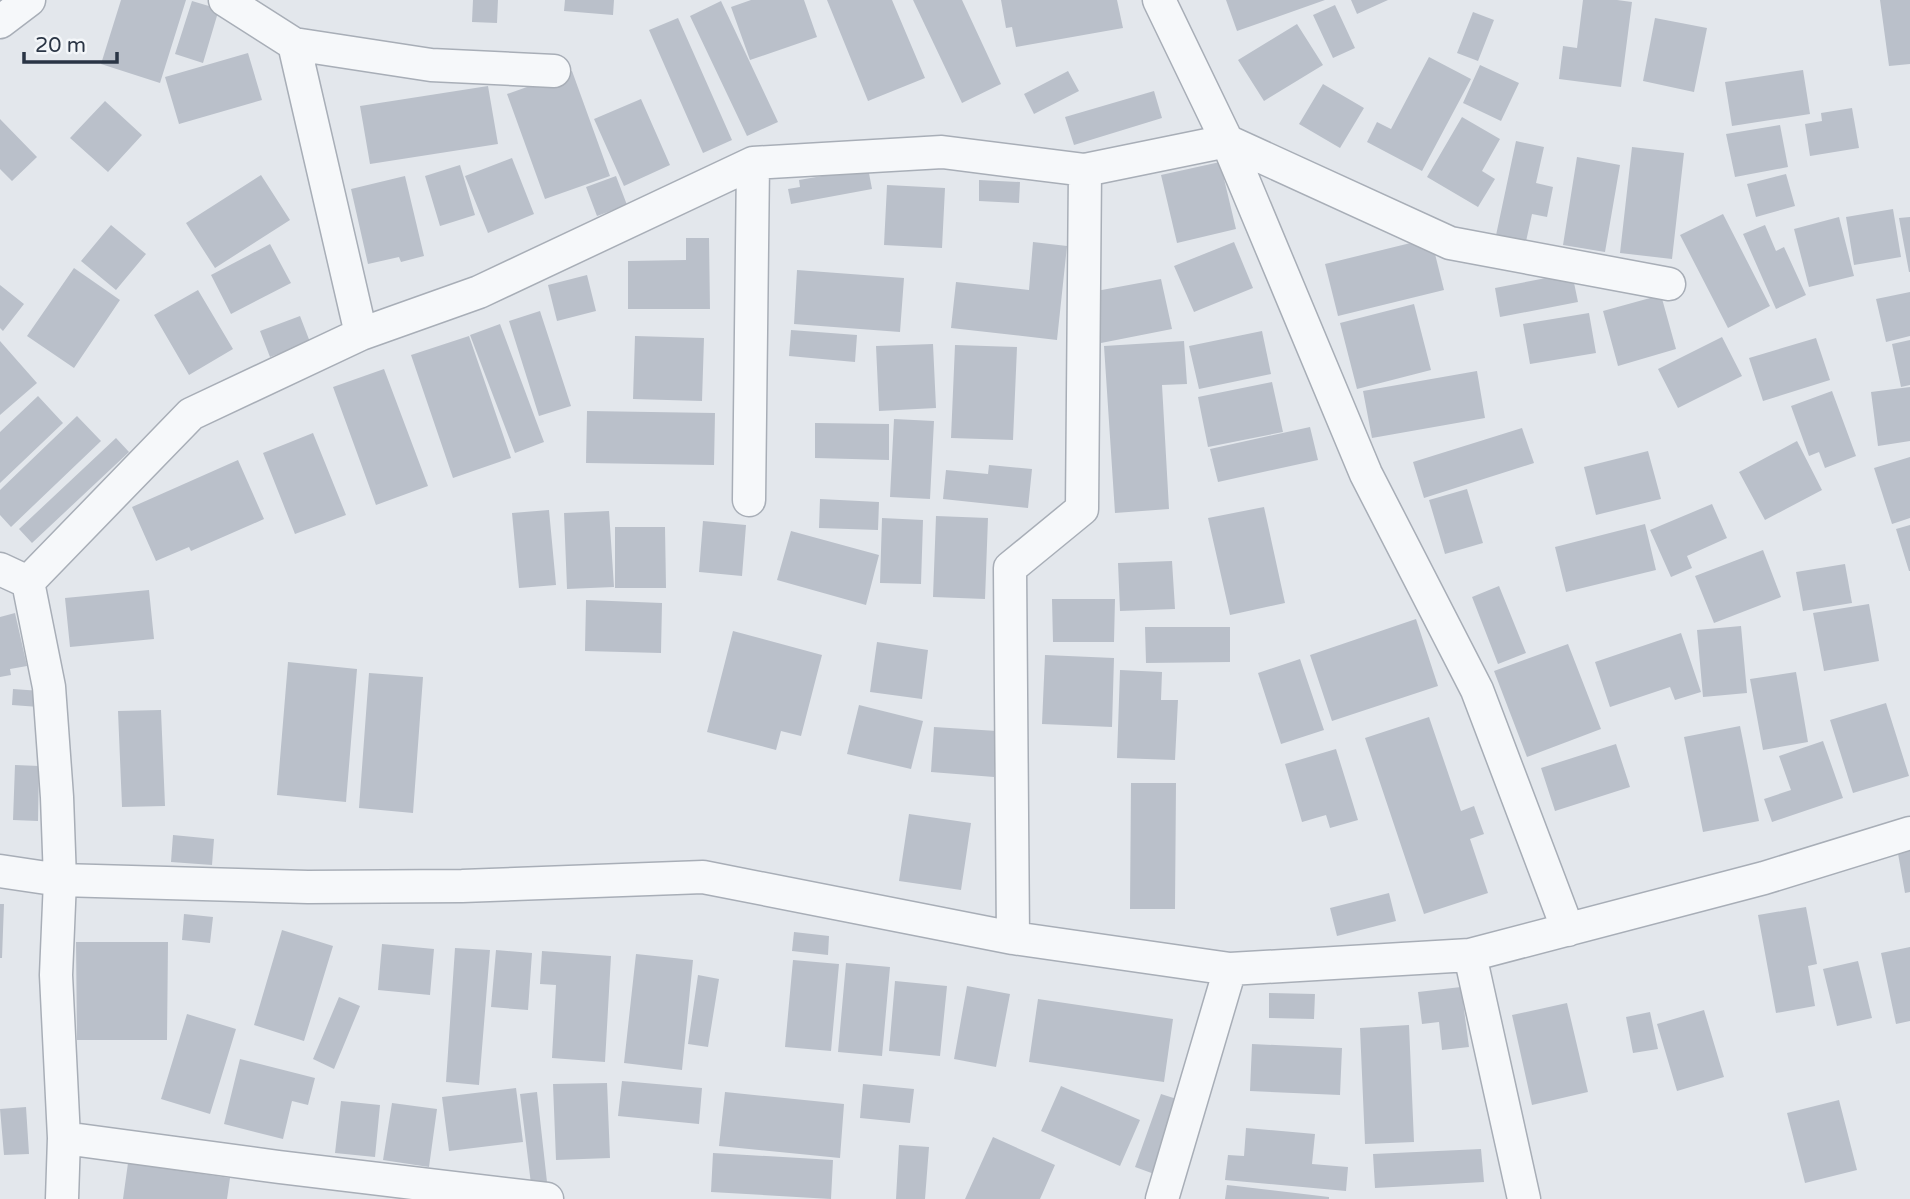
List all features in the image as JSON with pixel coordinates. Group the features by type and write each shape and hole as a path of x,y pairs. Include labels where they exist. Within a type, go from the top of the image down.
{"street":[{"path":"0,22 29,0"},
{"path":"225,0 294,44 431,65 554,71"},
{"path":"1159,0 1227,141 1366,474 1477,690 1568,930"},
{"path":"294,44 361,334"},
{"path":"62,1199 64,1138 56,975 60,880 49,687 14,576 191,414 361,334 479,292 753,163 942,152 1085,170 1227,141 1450,243 1669,284"},
{"path":"749,500 753,163"},
{"path":"1013,938 1010,568 1082,509 1085,170"},
{"path":"0,871 60,880 308,887 434,886 704,877 1013,938 1230,970 1469,956 1764,878 1910,833"},
{"path":"1469,956 1524,1199"},
{"path":"1162,1199 1230,970"},
{"path":"64,1138 547,1199"}],"building":[{"path":"121,0 186,0 160,83 101,64"},
{"path":"473,0 498,0 497,23 472,22"},
{"path":"565,0 614,0 613,15 564,11"},
{"path":"751,0 804,0 817,37 750,60 731,7"},
{"path":"827,0 892,0 925,78 868,101"},
{"path":"913,0 962,0 1001,84 962,103"},
{"path":"1001,0 1117,0 1123,28 1016,47 1012,27 1006,28"},
{"path":"1226,0 1325,0 1237,31"},
{"path":"1351,0 1388,0 1357,14"},
{"path":"1583,0 1632,2 1621,87 1559,79 1563,46 1577,48"},
{"path":"1880,0 1910,0 1910,64 1889,66"},
{"path":"192,1 219,9 203,63 175,54"},
{"path":"721,1 778,122 747,136 690,16"},
{"path":"1335,5 1355,48 1333,58 1313,15"},
{"path":"1473,12 1494,20 1478,61 1457,53"},
{"path":"678,18 732,140 703,153 649,30"},
{"path":"1655,18 1707,28 1694,92 1643,81"},
{"path":"1297,24 1323,65 1264,101 1238,60"},
{"path":"248,53 262,100 179,124 165,77"},
{"path":"1429,57 1471,79 1422,171 1367,142 1377,122 1391,129"},
{"path":"1480,65 1519,83 1501,121 1463,103"},
{"path":"1803,70 1810,114 1732,126 1725,82"},
{"path":"572,71 610,176 545,199 507,94"},
{"path":"1068,71 1079,91 1034,114 1024,94"},
{"path":"1323,84 1364,108 1340,148 1299,124"},
{"path":"488,86 498,144 370,164 360,106"},
{"path":"1154,91 1162,118 1074,145 1065,117"},
{"path":"641,99 670,165 624,186 594,119"},
{"path":"105,101 142,135 108,172 70,138"},
{"path":"1852,108 1859,148 1810,156 1805,124 1822,121 1821,113"},
{"path":"1462,117 1500,139 1482,171 1495,179 1478,207 1427,177"},
{"path":"0,119 37,157 12,181 0,169"},
{"path":"1780,125 1788,167 1735,177 1726,134"},
{"path":"1516,141 1544,147 1536,183 1553,187 1547,217 1532,214 1525,246 1495,240"},
{"path":"1632,147 1684,153 1672,259 1620,253"},
{"path":"1577,157 1620,165 1605,252 1563,245"},
{"path":"512,158 534,214 488,233 465,176"},
{"path":"1220,162 1236,229 1177,243 1161,175"},
{"path":"460,165 475,215 440,226 425,176"},
{"path":"868,168 872,189 791,204 788,189 800,187 799,180"},
{"path":"1786,174 1795,206 1756,217 1747,184"},
{"path":"261,175 290,220 215,268 186,223"},
{"path":"405,176 424,256 401,262 399,257 368,264 351,189"},
{"path":"616,176 627,205 597,216 586,187"},
{"path":"979,180 1020,182 1019,203 979,201"},
{"path":"887,185 945,188 942,248 884,245"},
{"path":"1893,209 1901,257 1854,265 1846,217"},
{"path":"1723,214 1770,306 1728,328 1680,235"},
{"path":"1839,217 1854,276 1809,287 1794,229"},
{"path":"1910,217 1910,272 1909,272 1899,218"},
{"path":"111,225 146,254 116,290 81,261"},
{"path":"1765,225 1776,251 1784,247 1806,295 1776,309 1743,234"},
{"path":"686,238 709,238 710,309 628,309 628,261 686,260"},
{"path":"1431,238 1444,290 1338,316 1325,264"},
{"path":"1033,242 1067,246 1057,340 951,328 956,282 1029,290"},
{"path":"1234,242 1253,288 1194,312 1174,266"},
{"path":"270,244 291,283 231,314 211,275"},
{"path":"74,268 120,300 74,368 27,336"},
{"path":"797,270 904,278 900,332 794,324"},
{"path":"1572,273 1578,302 1500,317 1495,288"},
{"path":"587,275 596,311 557,321 548,285"},
{"path":"1161,279 1172,329 1101,343 1091,292"},
{"path":"0,285 24,304 3,331 0,328"},
{"path":"198,290 233,349 189,375 154,315"},
{"path":"1910,292 1910,336 1886,342 1876,299"},
{"path":"1661,295 1676,349 1618,366 1603,311"},
{"path":"1414,304 1431,370 1357,389 1340,323"},
{"path":"540,311 571,406 539,416 509,321"},
{"path":"1589,313 1596,353 1530,364 1523,324"},
{"path":"300,316 310,342 270,357 260,331"},
{"path":"500,324 544,442 515,453 470,335"},
{"path":"791,330 857,335 855,362 789,356"},
{"path":"1262,331 1271,374 1199,389 1189,346"},
{"path":"469,336 511,458 453,478 411,355"},
{"path":"635,336 704,338 702,401 633,399"},
{"path":"1722,337 1742,376 1678,408 1658,369"},
{"path":"1816,338 1830,380 1763,401 1749,358"},
{"path":"1910,340 1910,385 1901,387 1892,344"},
{"path":"0,341 37,383 0,415"},
{"path":"1184,341 1187,384 1162,385 1169,509 1115,513 1104,346"},
{"path":"933,344 936,408 879,411 876,346"},
{"path":"955,345 1017,347 1013,440 951,438"},
{"path":"384,369 428,486 376,505 333,387"},
{"path":"1477,371 1485,418 1372,438 1363,391"},
{"path":"1272,382 1283,432 1208,447 1198,397"},
{"path":"1910,387 1910,441 1878,446 1871,392"},
{"path":"1832,391 1856,456 1825,468 1819,452 1809,456 1791,406"},
{"path":"38,396 63,423 0,483 0,432"},
{"path":"587,411 715,413 714,465 586,463"},
{"path":"77,416 101,441 11,527 0,515 0,490"},
{"path":"894,419 934,421 930,499 890,497"},
{"path":"815,423 889,424 889,460 815,458"},
{"path":"1310,427 1318,460 1218,482 1210,449"},
{"path":"1522,428 1534,463 1424,498 1413,462"},
{"path":"313,433 346,515 295,534 263,453"},
{"path":"116,438 129,452 32,543 19,529"},
{"path":"1797,441 1822,490 1765,520 1739,472"},
{"path":"1648,451 1661,499 1596,515 1584,467"},
{"path":"1910,457 1910,518 1892,524 1874,468"},
{"path":"238,460 264,519 191,551 189,547 156,561 132,507"},
{"path":"989,465 1032,469 1028,508 943,499 946,470 988,474"},
{"path":"1467,489 1483,543 1445,554 1429,500"},
{"path":"820,499 879,502 878,530 819,528"},
{"path":"1712,504 1727,538 1687,556 1692,568 1671,577 1650,530"},
{"path":"1264,507 1285,603 1230,615 1208,518"},
{"path":"549,510 556,585 519,588 512,513"},
{"path":"609,511 614,587 567,589 564,513"},
{"path":"936,516 988,518 985,599 933,597"},
{"path":"882,518 923,520 921,584 880,583"},
{"path":"703,521 746,525 742,576 699,572"},
{"path":"1645,524 1656,570 1566,592 1555,547"},
{"path":"1910,525 1910,571 1909,571 1896,529"},
{"path":"615,527 665,527 666,588 615,588"},
{"path":"791,531 879,555 866,605 777,580"},
{"path":"1763,550 1781,597 1714,623 1695,576"},
{"path":"1172,561 1175,609 1120,611 1118,563"},
{"path":"1845,564 1852,603 1803,611 1796,572"},
{"path":"1499,586 1526,653 1498,664 1472,597"},
{"path":"149,590 154,639 70,647 65,598"},
{"path":"1052,599 1115,599 1114,642 1053,642"},
{"path":"586,600 662,603 661,653 585,651"},
{"path":"1869,604 1879,661 1824,671 1813,613"},
{"path":"15,613 27,666 10,669 11,675 0,677 0,617"},
{"path":"1416,619 1438,686 1332,721 1310,655"},
{"path":"1741,626 1747,693 1703,697 1697,630"},
{"path":"1145,627 1230,627 1230,662 1146,663"},
{"path":"733,631 822,655 801,736 781,731 776,750 707,732"},
{"path":"1681,633 1701,692 1675,700 1670,687 1610,707 1595,662"},
{"path":"877,642 928,650 922,699 870,692"},
{"path":"1568,644 1601,729 1527,757 1494,671"},
{"path":"1045,655 1114,658 1112,727 1042,724"},
{"path":"1300,659 1324,730 1281,744 1258,673"},
{"path":"288,662 357,669 346,802 277,795"},
{"path":"1120,670 1162,672 1161,700 1178,700 1175,760 1117,758"},
{"path":"1796,672 1808,742 1763,750 1750,679"},
{"path":"369,673 423,677 413,813 359,808"},
{"path":"13,689 41,691 39,707 12,705"},
{"path":"1886,703 1909,776 1853,793 1830,720"},
{"path":"859,705 923,721 911,769 847,754"},
{"path":"161,710 165,806 122,807 118,711"},
{"path":"1429,717 1461,811 1474,806 1484,834 1470,839 1488,893 1424,914 1365,738"},
{"path":"1740,726 1759,821 1703,832 1684,737"},
{"path":"934,727 997,731 994,777 931,772"},
{"path":"1823,741 1843,798 1772,822 1764,799 1791,790 1779,756"},
{"path":"1616,744 1630,787 1555,811 1541,768"},
{"path":"1336,749 1358,820 1330,828 1326,815 1302,822 1285,764"},
{"path":"15,765 39,766 38,821 13,820"},
{"path":"1131,783 1176,783 1175,909 1130,909"},
{"path":"909,814 971,823 961,890 899,881"},
{"path":"173,835 214,839 212,865 171,862"},
{"path":"1910,846 1910,892 1905,893 1897,848"},
{"path":"1389,893 1396,921 1337,936 1330,908"},
{"path":"0,904 4,904 2,958 0,958"},
{"path":"1806,907 1817,964 1808,966 1815,1006 1776,1013 1758,915"},
{"path":"184,914 213,917 210,943 182,940"},
{"path":"282,930 333,946 304,1041 254,1025"},
{"path":"794,932 829,936 828,955 792,951"},
{"path":"76,942 168,942 167,1040 77,1040"},
{"path":"382,944 434,949 430,995 378,990"},
{"path":"1910,947 1910,1021 1896,1024 1881,953"},
{"path":"455,948 490,950 479,1085 446,1082"},
{"path":"496,950 532,953 528,1010 491,1007"},
{"path":"542,951 611,956 605,1062 552,1058 556,985 540,984"},
{"path":"636,954 693,960 682,1070 624,1063"},
{"path":"793,960 839,964 831,1051 785,1047"},
{"path":"1858,961 1872,1018 1837,1026 1823,969"},
{"path":"846,963 890,967 882,1056 838,1052"},
{"path":"698,975 719,979 708,1047 688,1044"},
{"path":"895,981 947,986 940,1056 889,1051"},
{"path":"967,986 1010,994 996,1067 954,1059"},
{"path":"1461,987 1469,1047 1442,1050 1439,1022 1422,1024 1418,992"},
{"path":"1269,993 1315,994 1314,1019 1269,1018"},
{"path":"339,997 360,1006 334,1069 313,1059"},
{"path":"1038,999 1173,1019 1164,1082 1029,1062"},
{"path":"1567,1003 1588,1092 1532,1105 1512,1015"},
{"path":"1704,1010 1724,1077 1677,1091 1657,1024"},
{"path":"1650,1012 1658,1049 1633,1053 1626,1017"},
{"path":"187,1014 236,1029 210,1114 161,1099"},
{"path":"1409,1025 1414,1142 1365,1144 1360,1028"},
{"path":"1252,1044 1342,1048 1340,1095 1250,1091"},
{"path":"240,1059 315,1078 308,1105 292,1101 283,1139 224,1124"},
{"path":"622,1081 702,1088 699,1124 618,1116"},
{"path":"607,1083 610,1158 556,1160 553,1084"},
{"path":"863,1084 914,1089 910,1123 860,1118"},
{"path":"1061,1086 1140,1120 1120,1166 1041,1131"},
{"path":"516,1088 523,1142 449,1151 442,1097"},
{"path":"537,1092 547,1182 531,1184 520,1094"},
{"path":"725,1092 844,1104 840,1158 719,1146"},
{"path":"1161,1094 1183,1101 1157,1175 1135,1167"},
{"path":"1839,1100 1857,1170 1805,1183 1787,1113"},
{"path":"341,1101 380,1105 375,1157 335,1153"},
{"path":"392,1103 437,1109 429,1167 383,1160"},
{"path":"26,1107 29,1154 4,1155 0,1109"},
{"path":"1246,1128 1315,1134 1312,1164 1348,1167 1346,1191 1225,1180 1228,1155 1244,1156"},
{"path":"993,1137 1055,1165 1040,1199 965,1199"},
{"path":"899,1145 929,1147 925,1199 896,1199"},
{"path":"1481,1149 1484,1182 1375,1188 1373,1154"},
{"path":"713,1153 833,1160 831,1199 711,1192"},
{"path":"128,1163 230,1178 227,1199 123,1199"},
{"path":"1227,1185 1329,1197 1329,1199 1225,1199"}]}
